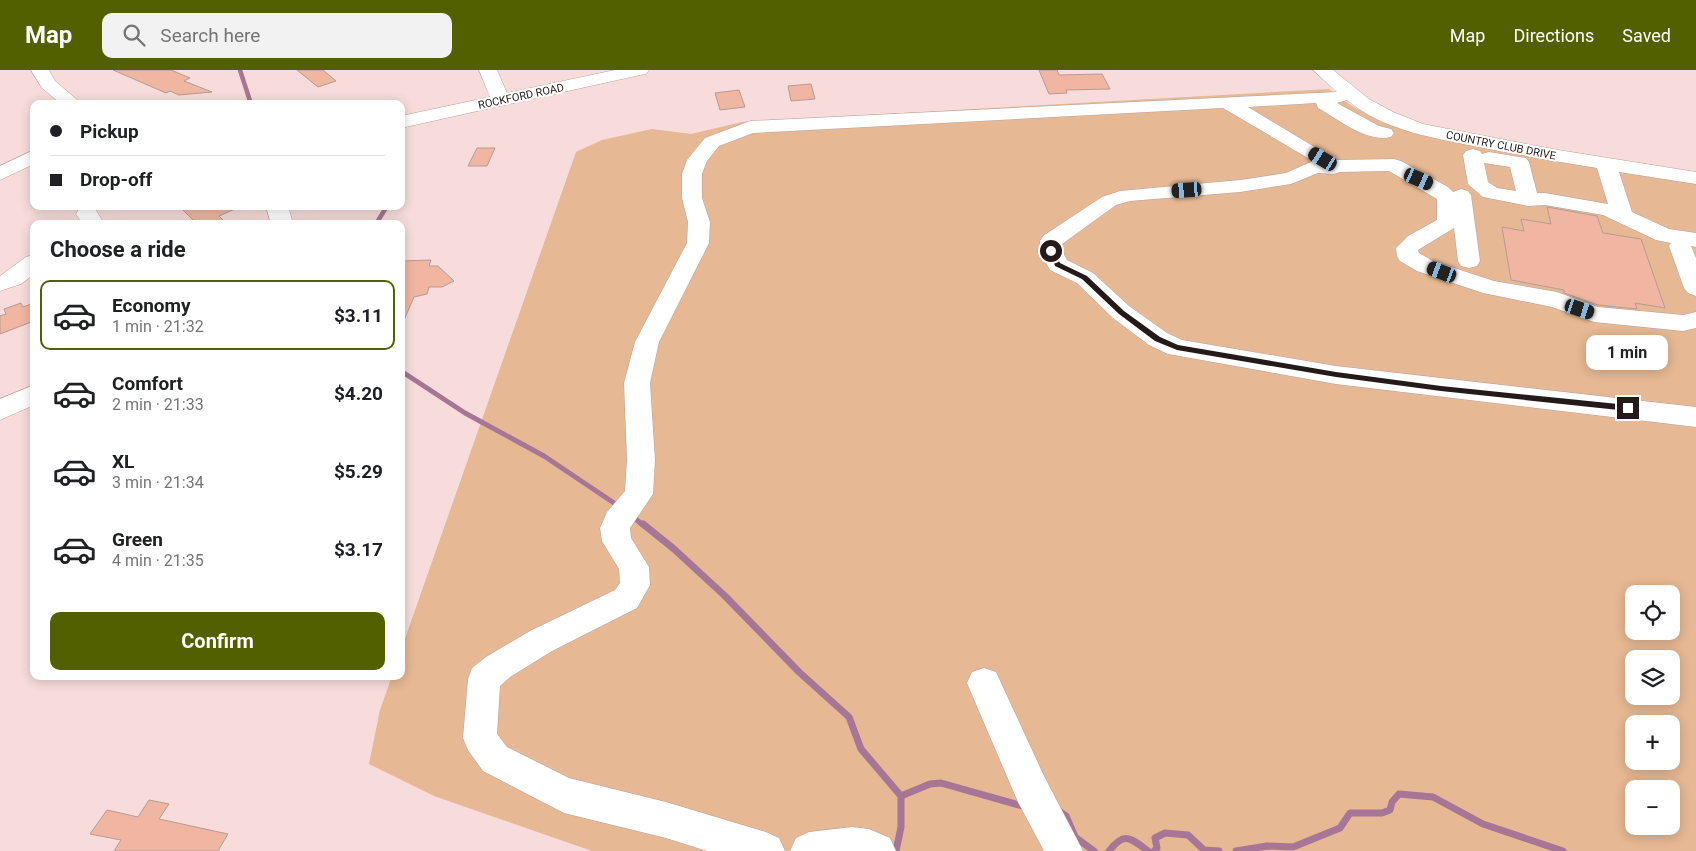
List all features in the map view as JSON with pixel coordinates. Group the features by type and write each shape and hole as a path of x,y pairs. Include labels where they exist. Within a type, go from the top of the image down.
{"street":[{"path":"40,70 48,84 68,100"},
{"path":"488,70 500,100"},
{"name":"ROCKFORD ROAD","path":"405,121 640,70"},
{"name":"COUNTRY CLUB DRIVE","path":"1322,70 1351,95 1378,112 1466,149 1606,164 1696,178"},
{"path":"766,851 666,820 564,795 495,759 480,738 484,679 498,667 540,641 626,599 635,585 634,567 617,541 615,528 639,494 641,460 637,383 648,342 698,243 699,222 692,198 692,174 696,160 712,142 750,127 779,124 1228,103 1316,97 1326,99 1351,95"},
{"path":"1326,99 1325,104 1372,130 1519,162 1528,200"},
{"path":"1228,103 1323,159 1333,168"},
{"path":"1466,149 1478,184 1490,194 1528,200 1545,206 1606,217 1622,216 1684,243 1696,288"},
{"path":"1466,149 1456,156 1469,261"},
{"path":"0,174 30,158"},
{"path":"1606,164 1622,216"},
{"path":"1696,320 1683,323 1612,318 1594,314 1557,300 1491,288 1425,266 1408,256 1407,248 1413,241 1439,230 1448,222 1447,198 1442,191 1394,165 1314,167 1291,178 1240,186 1127,195 1109,201 1051,241 1051,251 1058,264 1085,278 1121,312 1158,339 1177,348 1336,375 1696,417"},
{"path":"0,284 13,279 30,265"},
{"path":"0,410 30,396"},
{"path":"984,683 1031,789 1058,841"},
{"path":"809,851 854,845 867,846 877,851"}],"shaded area":[{"path":"1329,89 1352,106 1381,122 1426,136 1696,183 1696,851 592,851 434,796 369,764 380,710 391,680 405,680 405,639 576,152 602,140 652,129 691,134 742,122"}],"building":[{"path":"113,70 171,70 190,78 184,81 212,92 179,95 170,91 166,93"},
{"path":"297,70 323,70 336,81 318,87"},
{"path":"1039,70 1057,70 1059,75 1102,74 1110,89 1066,90 1067,93 1049,94"},
{"path":"811,84 815,99 791,101 788,86"},
{"path":"739,90 745,107 720,110 715,93"},
{"path":"477,148 495,148 487,166 468,166"},
{"path":"1547,207 1597,216 1603,233 1641,239 1665,308 1635,303 1637,309 1598,305 1564,293 1564,290 1511,280 1502,227 1524,231 1521,219 1551,224"},
{"path":"183,210 233,210 219,216 223,220 193,220"},
{"path":"431,260 429,266 438,266 454,281 442,287 429,287 427,294 414,297 405,318 405,261"},
{"path":"21,303 23,307 30,304 30,323 0,334 0,316 6,314 4,309"},
{"path":"149,800 169,804 159,819 228,834 218,851 114,851 121,840 90,834 107,810 138,817"}],"waterway":[{"path":"240,70 250,100"},
{"path":"378,220 385,210"},
{"path":"405,374 465,413 544,456 620,507"},
{"path":"632,516 644,526"},
{"path":"643,524 674,549 725,596 799,672 849,717 861,749 901,796"},
{"path":"901,796 930,784 941,783 1026,807"},
{"path":"1236,851 1267,846 1293,847 1340,828 1350,813 1382,813 1390,810 1392,802 1399,794 1433,797 1483,824 1563,851"},
{"path":"896,851 901,827 901,796"},
{"path":"1059,811 1066,816 1075,837 1094,851"},
{"path":"1154,851 1157,848 1155,838 1165,833 1188,835 1204,850 1219,851"},
{"path":"1109,851 1119,840 1124,839 1132,840 1148,851"}],"route":[{"path":"1051,251 1058,264 1085,278 1121,312 1158,339 1177,348 1336,375 1551,401 1628,408"}]}
